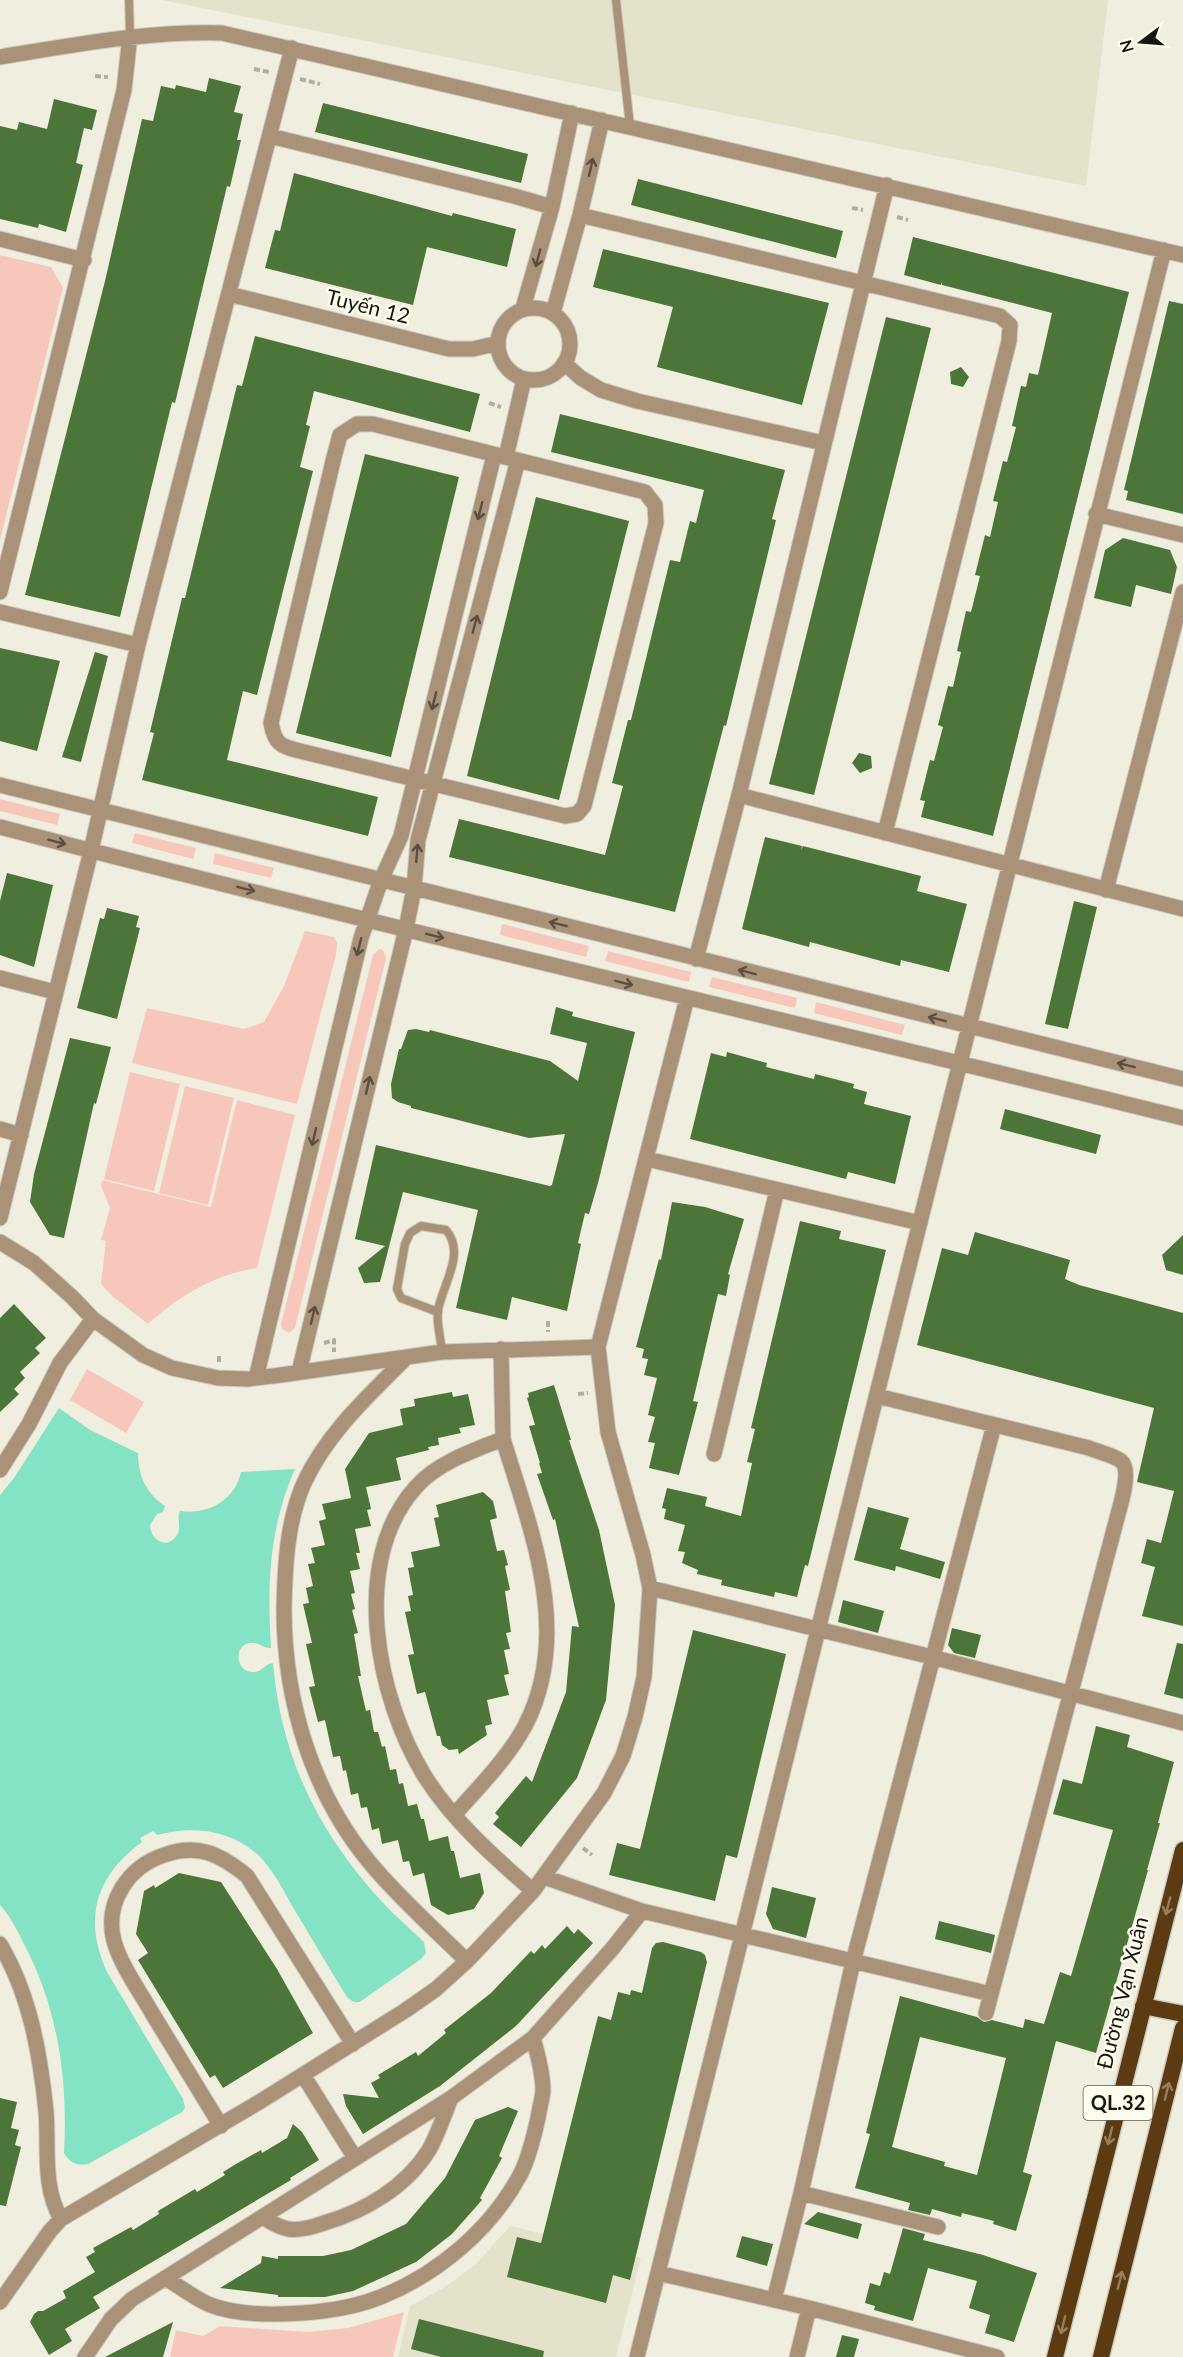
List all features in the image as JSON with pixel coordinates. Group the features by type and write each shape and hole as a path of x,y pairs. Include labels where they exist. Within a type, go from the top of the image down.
{"highway":[{"name":"Đường Vạn Xuân","path":"1055,2357 1183,1850"},
{"path":"1143,2006 1183,2014"},
{"name":"QL.32","path":"1101,2357 1183,2028"}],"street":[{"path":"0,57 130,36 182,32 222,33 1183,255"},
{"path":"0,592 84,260 124,90 130,36"},
{"path":"0,1218 138,645 292,48"},
{"path":"523,309 552,207 572,113"},
{"path":"553,313 580,214 602,120"},
{"path":"270,136 552,207"},
{"path":"696,959 739,795 887,185"},
{"path":"580,214 1000,316 1010,325 1009,341 885,833"},
{"path":"0,239 84,260"},
{"path":"637,2357 1007,865 1164,250"},
{"name":"Tuyến 12","path":"229,294 449,349 473,349 498,344"},
{"path":"543,308 553,313 567,329 570,339 570,349 564,363 554,375 544,379 524,379 506,368 501,359 498,344 501,329 506,320 523,309 543,308"},
{"path":"564,363 581,378 610,393 823,443"},
{"path":"299,1372 406,929 414,888 418,840 433,784 524,379"},
{"path":"357,424 373,424 506,457 645,492 655,505 656,523 585,806 577,814 565,816 284,747 274,738 271,723 340,435 357,424"},
{"path":"256,1378 367,920 381,880 401,836 414,779 506,457"},
{"path":"1096,514 1183,535"},
{"path":"1106,890 1183,592"},
{"path":"0,612 138,645"},
{"path":"0,785 1183,1079"},
{"path":"739,795 1183,909"},
{"path":"0,827 367,920 960,1062 1183,1118"},
{"path":"0,978 55,992"},
{"path":"0,2302 50,2231 62,2219 221,2126 436,1989 533,1891 604,1793 623,1756 644,1677 650,1588 643,1555 608,1432 598,1347 687,998"},
{"path":"0,1129 21,1135"},
{"path":"647,1160 920,1223"},
{"path":"714,1454 777,1190"},
{"path":"0,1242 34,1263 93,1319 143,1355 172,1368 218,1378 256,1378 442,1352 598,1347"},
{"path":"0,1470 29,1424 60,1363 93,1319"},
{"path":"454,1815 504,1758 525,1725 538,1693 546,1648 547,1606 540,1565 503,1439 501,1349"},
{"path":"407,1357 336,1433 304,1484 291,1519 288,1546 284,1595 287,1666 302,1736 317,1776 331,1804 376,1870 467,1960"},
{"path":"877,1396 1089,1448 1121,1461 1125,1467 1126,1478 1117,1518 986,2013"},
{"path":"774,2300 801,2193 853,1962 994,1425"},
{"path":"503,1439 441,1467 417,1485 404,1500 389,1527 379,1562 376,1600 379,1645 397,1720 425,1777 454,1815 500,1862 533,1891"},
{"path":"650,1588 932,1657 1183,1723"},
{"path":"221,2126 128,1972 114,1941 112,1921 115,1900 126,1881 141,1867 174,1851 191,1850 208,1852 226,1859 247,1876 353,2044"},
{"path":"544,1877 642,1911 991,1994"},
{"path":"85,2357 111,2319 132,2299 451,2098 533,2038 612,1949 642,1911"},
{"path":"0,1944 21,1988 32,2024 41,2067 46,2114 49,2189 54,2206 62,2219"},
{"path":"165,2278 209,2304 247,2313 287,2314 351,2307 382,2296 413,2281 447,2259 474,2235 500,2205 520,2174 535,2133 543,2092 541,2066 533,2038"},
{"path":"303,2075 355,2158"},
{"path":"263,2217 271,2223 288,2229 309,2228 348,2216 377,2201 403,2180 425,2155 438,2132 451,2098"},
{"path":"801,2193 938,2227"},
{"path":"658,2273 809,2308 997,2357"},
{"path":"797,2357 809,2308"}],"lane":[{"path":"129,0 130,36"},
{"path":"616,0 630,126"},
{"path":"438,1312 401,1298 397,1289 405,1244 410,1233 421,1226 446,1230 453,1239 455,1256 438,1312 442,1352"}],"shaded area":[{"path":"162,0 1108,0 1086,186"},
{"path":"0,255 51,267 63,288 0,540"},
{"path":"0,799 60,814 57,825 0,811"},
{"path":"135,833 196,848 193,859 132,843"},
{"path":"215,853 274,868 271,878 213,864"},
{"path":"502,924 589,946 586,957 500,935"},
{"path":"305,931 334,937 337,943 336,955 297,1104 132,1063 147,1008 244,1029 264,1022 284,986"},
{"path":"379,949 383,950 386,958 295,1328 289,1333 282,1329 281,1324 373,955"},
{"path":"608,951 691,972 689,982 605,961"},
{"path":"712,977 797,998 795,1008 709,987"},
{"path":"816,1002 905,1025 902,1035 814,1013"},
{"path":"130,1072 180,1084 154,1191 104,1179"},
{"path":"185,1086 234,1098 208,1205 159,1193"},
{"path":"237,1100 295,1115 257,1268 227,1275 198,1288 172,1304 148,1324 112,1296 101,1284 106,1241 101,1240 110,1208 101,1186 102,1180 211,1207"},
{"path":"87,1369 144,1402 126,1433 70,1400"},
{"path":"59,1408 90,1430 138,1453 144,1483 165,1506 163,1512 157,1514 150,1525 156,1539 164,1543 173,1540 177,1535 180,1511 200,1511 218,1504 233,1491 241,1472 295,1469 280,1513 272,1557 269,1602 271,1648 249,1643 240,1649 238,1659 243,1668 252,1672 273,1663 277,1698 294,1763 322,1822 361,1877 389,1909 424,1942 426,1953 421,1959 361,2001 354,2002 347,1997 273,1873 252,1850 227,1836 213,1832 185,1830 157,1835 153,1831 140,1838 142,1842 113,1869 104,1884 95,1917 96,1935 107,1972 183,2099 185,2108 182,2112 84,2165 71,2161 64,2153 63,2075 47,2000 39,1976 22,1940 0,1905 0,1495 14,1478"},
{"path":"510,2226 641,2258 616,2357 398,2357 410,2306 442,2289 476,2264"},
{"path":"404,2312 393,2357 170,2357 176,2330 203,2336 220,2326 309,2332 348,2328"}],"building":[{"path":"209,78 241,86 234,112 243,114 237,140 241,140 230,187 227,186 175,403 172,402 120,617 25,595 105,281 142,119 153,121 161,86 175,89 176,85 206,92"},
{"path":"54,99 97,110 92,130 84,128 76,163 83,165 66,232 39,224 38,228 0,219 0,126 17,130 19,122 47,129"},
{"path":"323,103 528,154 521,183 315,132"},
{"path":"294,173 452,216 453,213 516,229 507,267 427,247 413,305 265,268 275,230 280,231"},
{"path":"638,179 843,231 836,258 631,205"},
{"path":"913,237 1129,292 993,836 921,817 925,801 920,800 930,760 934,761 943,727 938,725 948,686 953,687 961,652 957,651 966,611 971,612 980,576 975,575 985,535 990,537 998,502 993,501 1003,461 1007,462 1016,427 1012,426 1021,386 1026,387 1029,373 1038,375 1052,313 942,285 942,282 941,285 904,275"},
{"path":"603,249 829,303 802,405 657,367 673,307 593,287"},
{"path":"1169,301 1183,304 1183,514 1126,500 1128,491 1124,490"},
{"path":"886,317 931,328 814,795 769,784"},
{"path":"255,336 480,394 470,432 314,391 306,425 310,426 300,467 313,471 257,695 243,691 227,760 378,797 368,836 142,780 154,733 150,732 182,598 185,598 237,385 242,386"},
{"path":"961,367 969,377 963,387 951,384 950,372"},
{"path":"560,414 785,470 772,519 776,520 726,726 724,725 675,912 449,857 459,819 605,855 623,786 612,783 628,720 631,720 670,560 680,562 690,521 696,523 704,490 551,452"},
{"path":"365,454 459,477 391,757 296,733"},
{"path":"536,497 629,521 559,800 467,776"},
{"path":"1123,538 1170,550 1177,567 1171,594 1136,585 1131,607 1094,598 1105,550"},
{"path":"0,648 60,661 37,751 0,741"},
{"path":"95,652 108,656 81,762 62,757"},
{"path":"859,753 871,756 872,768 860,773 852,763"},
{"path":"765,837 802,846 801,850 803,846 921,876 917,891 967,904 949,972 901,960 900,966 810,942 809,947 742,929"},
{"path":"7,873 53,885 34,967 0,955 0,901"},
{"path":"1074,901 1097,907 1068,1029 1045,1024"},
{"path":"107,908 139,916 136,927 140,928 117,1019 77,1008 100,918 104,919"},
{"path":"556,1007 573,1012 572,1016 635,1032 598,1183 589,1214 585,1213 567,1311 512,1297 507,1320 456,1308 478,1210 403,1192 380,1282 364,1283 358,1268 385,1246 355,1239 376,1145 550,1186 565,1134 529,1138 411,1108 411,1106 398,1102 392,1098 391,1084 399,1049 401,1049 408,1030 429,1032 430,1030 550,1061 578,1081 587,1043 550,1034"},
{"path":"70,1038 111,1047 96,1104 94,1103 64,1238 50,1235 30,1202 34,1174"},
{"path":"727,1052 767,1063 766,1067 814,1079 815,1074 854,1084 853,1088 867,1092 864,1104 911,1116 895,1184 848,1172 846,1179 690,1139 711,1053 726,1057"},
{"path":"1005,1109 1101,1135 1096,1154 1000,1129"},
{"path":"672,1202 705,1207 744,1219 728,1274 730,1275 726,1296 718,1294 693,1401 698,1402 679,1475 649,1468 655,1443 648,1442 655,1417 648,1415 657,1378 644,1375 648,1359 642,1358 644,1349 636,1347 659,1259 661,1260"},
{"path":"800,1221 841,1231 839,1239 886,1250 808,1566 805,1565 797,1597 775,1592 774,1597 721,1585 722,1580 697,1574 698,1570 682,1563 685,1552 678,1551 685,1525 664,1519 666,1509 662,1508 667,1488 707,1497 705,1506 741,1516 752,1463 747,1462 755,1429 751,1428"},
{"path":"975,1232 1070,1260 1065,1279 1079,1285 1183,1313 1183,1626 1142,1616 1155,1567 1141,1563 1147,1539 1161,1543 1174,1491 1137,1482 1154,1408 917,1345 942,1248 968,1255"},
{"path":"1183,1235 1183,1275 1166,1270 1162,1255"},
{"path":"14,1304 46,1338 35,1348 40,1353 20,1372 25,1378 14,1389 19,1394 0,1412 0,1318"},
{"path":"554,1385 571,1440 569,1440 599,1530 615,1605 606,1700 577,1778 521,1847 493,1824 499,1817 495,1813 526,1776 532,1782 566,1692 572,1626 579,1627 555,1519 553,1520 537,1474 542,1473 529,1426 535,1425 527,1398 528,1393"},
{"path":"452,1392 453,1397 468,1394 475,1425 459,1428 461,1433 438,1438 439,1445 428,1447 429,1450 396,1458 401,1480 366,1487 371,1509 367,1510 371,1526 355,1529 360,1553 356,1553 360,1569 350,1571 355,1593 351,1594 355,1609 352,1610 358,1633 354,1634 361,1676 358,1676 366,1711 370,1710 374,1732 378,1732 382,1747 385,1746 390,1770 396,1769 399,1784 403,1783 408,1806 417,1804 421,1819 424,1819 429,1841 448,1836 460,1878 480,1873 484,1893 474,1909 448,1915 431,1905 424,1873 413,1876 409,1861 403,1862 398,1840 382,1844 379,1828 372,1830 367,1807 361,1808 358,1793 351,1795 346,1770 343,1771 340,1756 333,1757 325,1720 318,1722 309,1687 315,1686 306,1644 312,1643 303,1604 309,1603 306,1588 313,1586 308,1564 315,1563 311,1548 325,1545 319,1521 326,1519 322,1504 351,1498 345,1469 369,1433 403,1425 400,1409 415,1406 414,1399"},
{"path":"483,1492 493,1501 497,1518 490,1520 497,1551 504,1550 508,1565 505,1566 510,1590 505,1591 511,1632 506,1633 510,1649 504,1650 509,1674 504,1675 509,1695 487,1700 492,1724 485,1726 487,1735 459,1754 458,1749 449,1750 442,1745 440,1736 437,1736 425,1692 417,1694 408,1655 414,1654 405,1612 411,1611 408,1596 413,1595 408,1568 414,1567 411,1552 440,1546 434,1518 439,1517 436,1505"},
{"path":"868,1507 909,1518 900,1549 945,1562 940,1579 896,1566 895,1571 854,1560"},
{"path":"843,1600 884,1611 878,1633 838,1622"},
{"path":"952,1628 981,1635 975,1658 954,1653 948,1645"},
{"path":"693,1630 786,1654 737,1858 726,1855 715,1901 609,1875 617,1843 640,1849"},
{"path":"1177,1643 1183,1644 1183,1699 1164,1694"},
{"path":"1096,1726 1130,1735 1127,1747 1174,1762 1148,1870 1096,2053 1056,2041 1023,2172 1032,2175 1016,2231 993,2224 994,2221 962,2213 961,2217 932,2209 930,2215 908,2210 910,2203 855,2188 870,2134 866,2133 900,1996 977,2017 984,2022 992,2020 1023,2028 1025,2019 1044,2024 1060,1972 1071,1976 1113,1830 1053,1814 1063,1779 1082,1784","holes":["920,2037 1006,2058 977,2175 944,2166 945,2162 892,2147"]},
{"path":"179,1873 221,1882 277,1969 313,2033 223,2088 215,2075 210,2078 138,1960 148,1953 136,1934 144,1891 154,1885 155,1888"},
{"path":"772,1887 816,1898 806,1938 773,1929 766,1914"},
{"path":"939,1921 995,1935 991,1953 935,1939"},
{"path":"567,1926 574,1934 578,1929 593,1943 516,2026 440,2086 363,2134 346,2106 343,2094 379,2098 371,2083 380,2078 378,2075 416,2052 418,2056 446,2033 444,2030 491,1993 531,1951 534,1954 542,1945 545,1949"},
{"path":"663,1942 701,1952 705,1955 707,1962 630,2280 613,2275 606,2303 507,2277 517,2237 541,2243 598,2016 611,2020 618,1992 630,1995 631,1990 642,1993 652,1948 656,1943"},
{"path":"0,2098 17,2102 11,2128 19,2130 15,2145 21,2147 6,2206 0,2205"},
{"path":"508,2107 518,2111 499,2156 502,2158 480,2198 482,2200 452,2234 416,2262 353,2291 325,2297 278,2297 278,2295 220,2288 261,2263 262,2256 278,2259 278,2256 323,2256 351,2250 406,2224 445,2178 475,2120"},
{"path":"293,2124 302,2132 319,2160 290,2178 291,2180 93,2297 100,2308 65,2329 72,2341 49,2355 30,2322 38,2311 43,2311 66,2298 63,2291 95,2272 86,2257 95,2252 93,2248 131,2227 133,2230 159,2214 158,2211 195,2189 197,2192 225,2175 223,2172 236,2164 261,2150 262,2153 287,2138"},
{"path":"818,2212 862,2224 858,2239 804,2224"},
{"path":"903,2228 925,2234 923,2240 983,2255 1037,2273 1014,2342 985,2333 990,2315 969,2308 977,2281 928,2268 913,2321 874,2310 875,2306 865,2303 870,2283 880,2286 884,2272 890,2274"},
{"path":"742,2236 773,2244 767,2266 736,2257"},
{"path":"419,2319 544,2351 543,2357 441,2357 411,2349"},
{"path":"173,2322 163,2357 105,2357"},
{"path":"842,2335 859,2339 854,2357 836,2357"}]}
